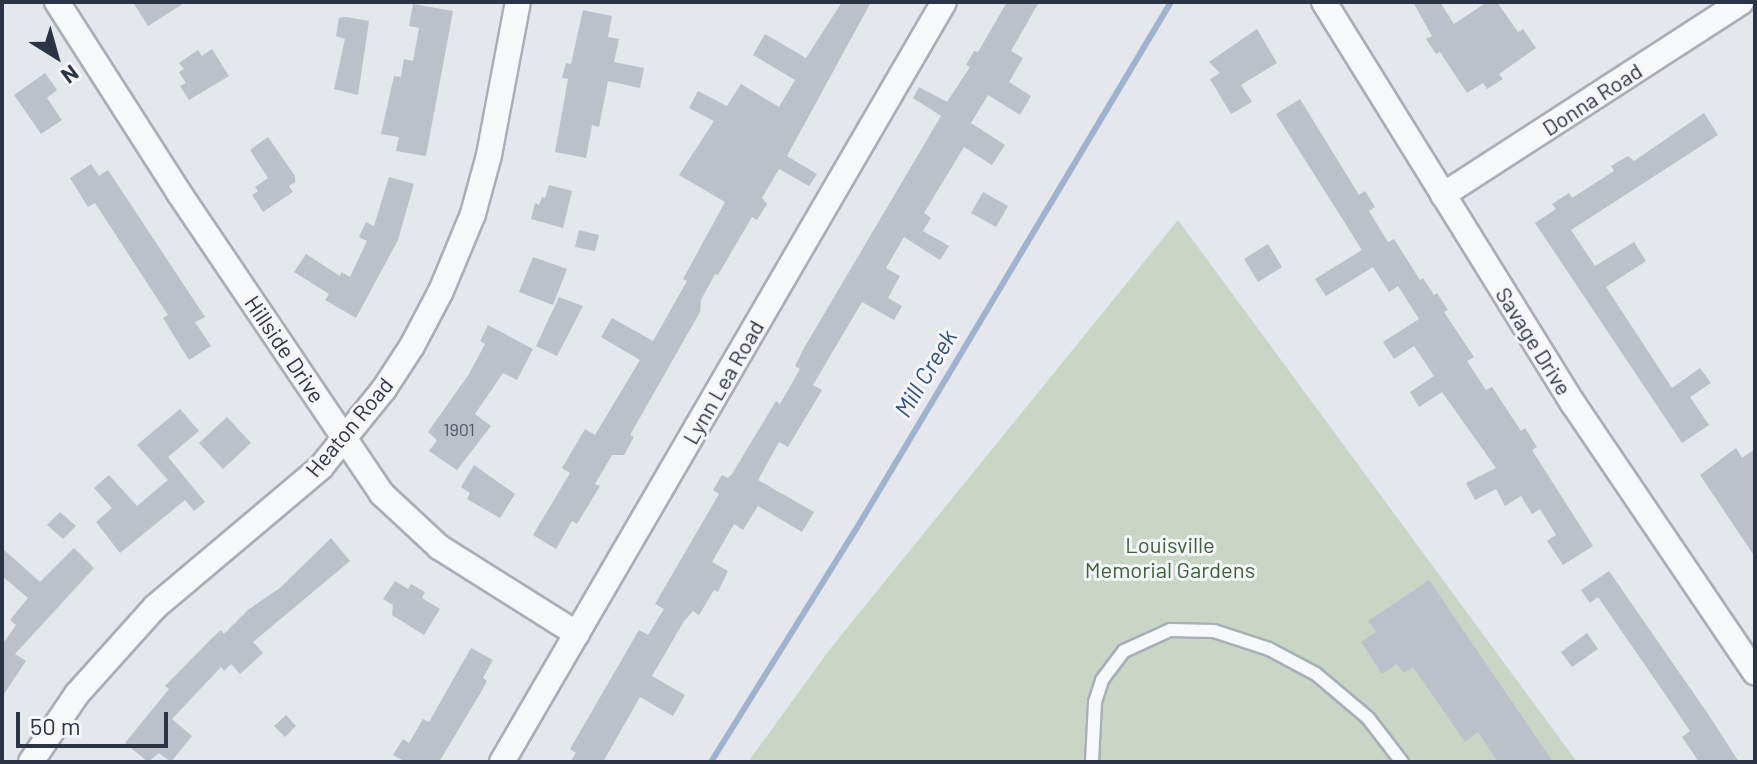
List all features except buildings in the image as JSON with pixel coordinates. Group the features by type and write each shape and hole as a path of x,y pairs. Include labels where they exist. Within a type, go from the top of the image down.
{"street":[{"name":"Hillside Drive","path":"57,2 382,494 406,520 497,586 577,634"},
{"name":"Heaton Road","path":"31,762 77,694 155,607 321,467 412,346 459,251 489,155 518,2"},
{"name":"Lynn Lea Road","path":"502,762 944,2"},
{"name":"Savage Drive","path":"1324,2 1574,405 1755,672"},
{"name":"Donna Road","path":"1443,195 1741,2"}],"lane":[{"path":"1092,762 1095,702 1102,680 1124,651 1170,630 1214,631 1269,649 1316,674 1368,718 1402,762"}],"green space":[{"name":"Louisville Memorial Gardens","path":"1178,220 1577,762 748,762 830,649"}],"waterway":[{"name":"Mill Creek","path":"711,762 855,531 1171,2"}]}
